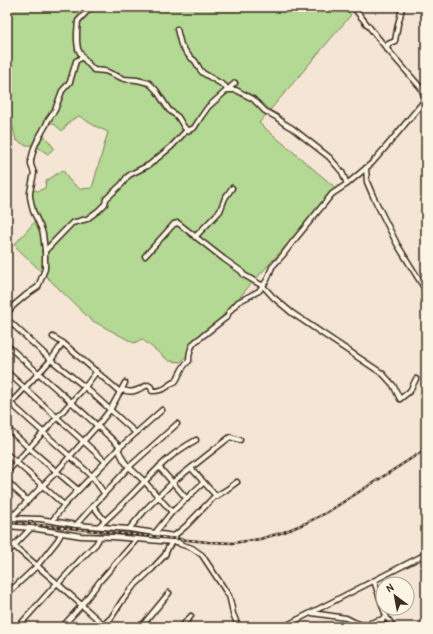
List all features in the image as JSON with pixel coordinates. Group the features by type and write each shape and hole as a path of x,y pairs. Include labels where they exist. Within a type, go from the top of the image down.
{"street":[{"path":"91,7 78,21 78,49 83,58 94,70 104,71 124,79 138,80 149,83 156,90 169,110 178,117 187,130"},
{"path":"120,392 123,390 132,392 148,385 151,387 152,391 156,391 166,388 170,383 176,381 182,371 182,367 189,361 193,344 227,317 229,312 238,302 252,295 263,286 272,268 328,199 366,168 391,141 424,101 425,98 421,88 353,7"},
{"path":"387,49 388,44 395,41 402,7"},
{"path":"177,29 181,45 203,73 224,86 227,90 236,90 253,99 258,106 292,128 329,157 342,172 347,184"},
{"path":"7,314 13,306 38,287 45,270 45,250 41,228 33,211 30,197 34,174 31,160 38,139 55,110 62,91 70,82 76,61 83,58"},
{"path":"45,250 72,224 87,219 99,210 105,204 106,199 122,184 127,177 155,160 171,147 187,130 192,130 208,107 235,83"},
{"path":"366,168 367,182 373,196 397,244 426,291"},
{"path":"195,237 220,211 225,198 232,188"},
{"path":"145,256 174,224 178,223 241,271 244,275 263,286 273,297 292,313 383,374 393,385 400,399 410,392 416,378"},
{"path":"7,319 51,360 85,387 136,433"},
{"path":"53,337 63,343 120,392"},
{"path":"7,407 9,401 39,374 63,343"},
{"path":"7,345 98,425 119,448 124,461 129,467 159,496 172,512"},
{"path":"7,472 85,387 97,371"},
{"path":"7,372 106,462"},
{"path":"11,517 84,442 110,410 125,383"},
{"path":"9,401 92,476 104,493"},
{"path":"52,521 64,505 119,448 162,410"},
{"path":"76,524 129,467 178,424"},
{"path":"7,428 78,490"},
{"path":"129,529 146,509 173,482 190,468 230,437 240,440"},
{"path":"99,526 115,512 168,458 196,440"},
{"path":"7,454 64,505"},
{"path":"159,467 187,498"},
{"path":"190,468 216,496"},
{"path":"7,481 28,501"},
{"path":"174,536 216,496 237,482"},
{"path":"155,533 172,512 203,483"},
{"path":"93,506 105,521"},
{"path":"7,509 11,517"},
{"path":"11,517 129,529 174,536 180,544 192,548 204,558 229,596 237,627"},
{"path":"7,526 31,528 81,536 178,542"},
{"path":"7,553 31,528"},
{"path":"7,594 37,566 57,541 61,533"},
{"path":"18,627 96,544 100,537"},
{"path":"62,627 137,539"},
{"path":"7,540 104,626 132,588 165,555 172,542"},
{"path":"284,627 426,554"},
{"path":"141,627 169,594"},
{"path":"311,613 346,618 363,625 383,619"},
{"path":"181,627 191,616"},
{"path":"386,616 394,627"},
{"path":"381,627 383,619"}],"green space":[{"path":"7,7 344,7 351,15 259,123 337,189 181,362 169,361 142,339 134,343 91,320 14,245 39,217 29,202 29,189 38,191 45,188 46,181 63,170 69,180 80,189 92,188 108,132 79,116 70,121 62,131 53,123 45,123 43,134 54,148 48,154 34,145 25,145 16,140 9,112 7,112"}],"railway":[{"path":"7,522 208,542 233,543 260,539 284,532 326,513 426,449"}]}
